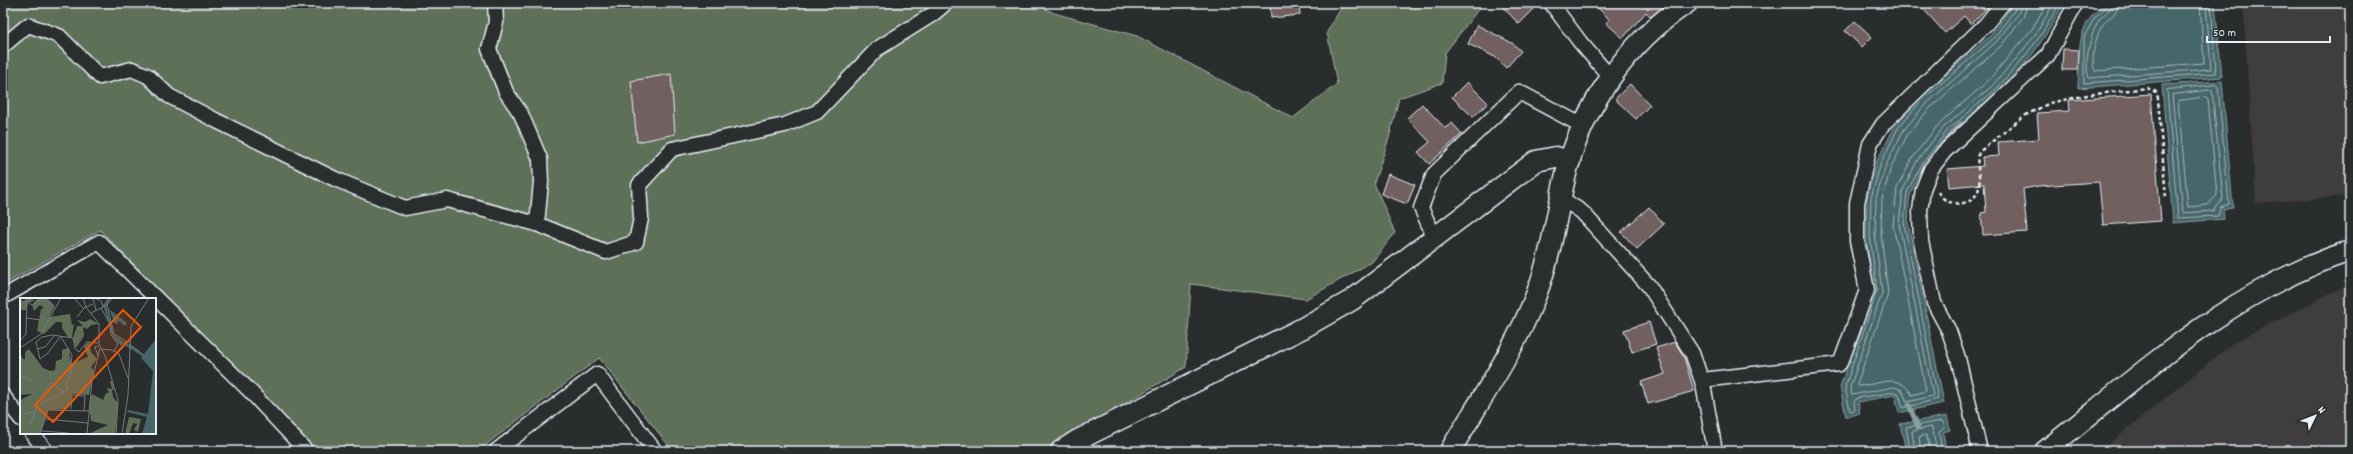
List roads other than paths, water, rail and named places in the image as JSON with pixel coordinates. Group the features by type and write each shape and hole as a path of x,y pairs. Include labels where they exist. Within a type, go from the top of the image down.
{"street":[{"path":"495,3 496,22 489,49 506,92 521,114 540,159 541,182 537,224"},
{"path":"3,46 28,25 44,30 59,36 100,77 132,69 148,76 169,96 211,118 335,179 404,208 447,200 537,224 606,252 636,242 641,218 639,185 672,149 785,125 817,112 877,49 933,14 946,3"},
{"path":"1551,3 1580,42 1611,78"},
{"path":"1450,451 1528,314 1548,260 1570,161 1583,126 1611,78 1650,33 1687,3"},
{"path":"1702,380 1839,364 1867,290 1859,253 1857,203 1873,137 1883,124 1986,24 2003,3"},
{"path":"1980,451 1958,358 1949,331 1934,303 1920,231 1923,189 1931,169 1944,152 2048,55 2076,3"},
{"path":"1435,238 1421,208 1434,174 1519,92 1583,126"},
{"path":"1061,451 1078,440 1145,405 1303,328 1352,300 1536,161 1556,157 1570,161"},
{"path":"1561,198 1582,212 1649,286 1692,353 1702,380 1716,451"},
{"path":"3,298 99,242 156,298"},
{"path":"2045,451 2222,312 2286,276 2350,251"},
{"path":"156,298 250,391 306,451"},
{"path":"496,451 597,374 655,451"},
{"path":"3,396 20,418"},
{"path":"33,434 46,451"}],"water":[{"path":"2014,3 2064,3 2043,39 2017,73 1998,93 1948,137 1936,150 1917,177 1909,200 1908,223 1944,403 1899,413 1895,395 1858,402 1860,413 1846,417 1840,387 1873,291 1866,235 1867,197 1877,161 1895,126 1918,98 1990,36"},
{"path":"2105,3 2215,3 2222,77 2078,88 2079,51 2083,31 2095,12"},
{"path":"2222,81 2233,208 2223,209 2224,219 2173,223 2162,85"},
{"path":"1947,416 1950,430 1943,432 1946,451 1906,451 1900,424"}],"waterway":[{"path":"1938,149 1961,124"},
{"path":"1909,405 1918,427"}]}
